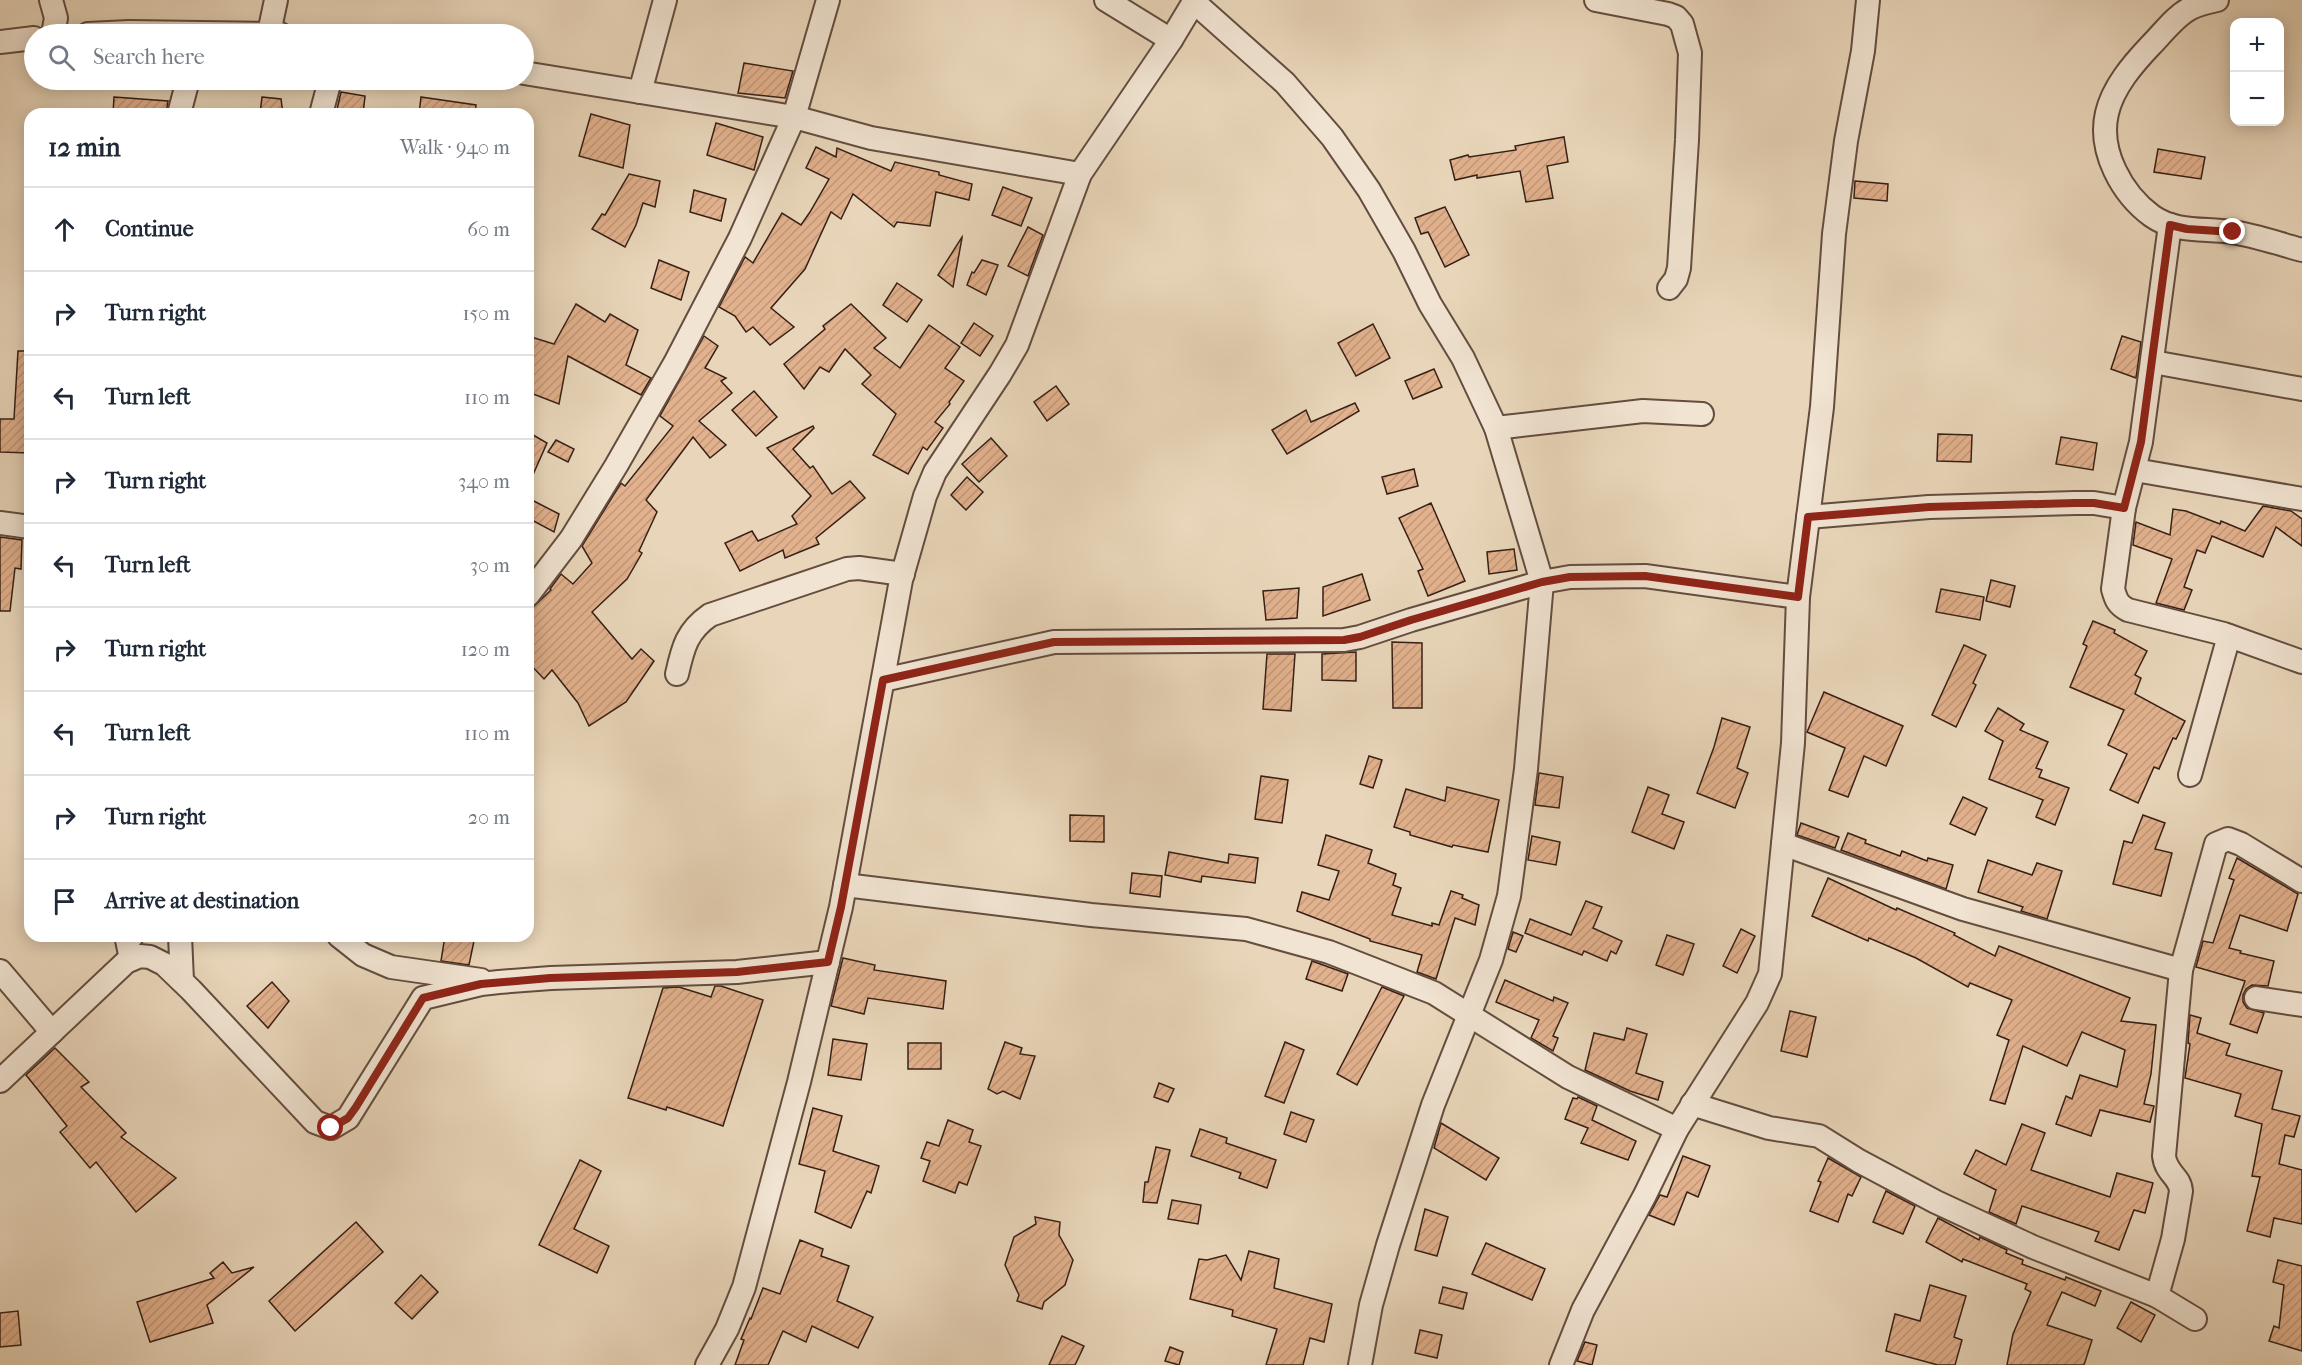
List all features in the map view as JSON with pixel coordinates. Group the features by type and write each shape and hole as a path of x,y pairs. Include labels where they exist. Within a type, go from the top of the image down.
{"street":[{"path":"51,0 56,18 55,24"},
{"path":"275,24 276,0"},
{"path":"640,92 665,0"},
{"path":"534,587 571,539 616,466 675,363 740,238 794,117 828,0"},
{"path":"1106,0 1171,40"},
{"path":"1596,0 1668,14 1676,17 1685,31 1690,53 1683,210 1679,268 1676,279 1669,288"},
{"path":"1561,1365 1583,1311 1645,1195 1677,1129 1757,1004 1770,974 1793,743 1798,597 1822,407 1834,234 1846,141 1863,51 1868,0"},
{"path":"2217,0 2190,8 2144,53 2120,82 2107,113 2106,141 2111,162 2123,186 2138,203 2153,217 2170,225 2187,229 2233,232 2302,250"},
{"path":"707,1365 727,1329 744,1287 799,1082 845,885 903,574 925,496 935,472 1017,345 1080,174 1171,40 1194,1 1285,83 1332,137 1369,190 1404,251 1430,304 1463,358 1496,428 1542,582 1526,769 1509,896 1495,950 1433,1105 1388,1245 1371,1305 1360,1365"},
{"path":"0,42 24,39"},
{"path":"534,75 794,117 871,138 1080,174"},
{"path":"181,108 185,90"},
{"path":"323,108 327,90"},
{"path":"2170,225 2153,362 2135,470 2124,508 2113,589 2120,606 2128,610 2229,636 2302,663"},
{"path":"2153,362 2302,389"},
{"path":"1496,428 1643,411 1702,414"},
{"path":"2135,470 2302,499"},
{"path":"1808,517 1929,507 2094,503 2124,508"},
{"path":"0,523 24,526"},
{"path":"677,674 682,651 695,626 710,615 847,569 859,568 903,574"},
{"path":"883,680 1054,642 1344,640 1542,582 1570,577 1645,576 1798,597"},
{"path":"2190,775 2229,636"},
{"path":"2157,1296 2173,1239 2181,1191 2180,1183 2165,1166 2164,1156 2181,970 2216,843 2228,839 2241,844 2302,881"},
{"path":"1783,844 1963,909 2181,970"},
{"path":"845,885 1091,915 1246,929 1329,952 1434,993 1576,1081 1677,1129"},
{"path":"128,942 132,959"},
{"path":"180,942 182,981"},
{"path":"347,942 363,955 391,967 500,982"},
{"path":"0,1081 126,962 140,956 150,957 164,964 315,1122 331,1128 352,1112 423,998 481,984 500,982 550,978 737,972 828,962"},
{"path":"0,971 52,1032"},
{"path":"2256,998 2302,1005"},
{"path":"1692,1104 1769,1128 1819,1136 1859,1161 1936,1202 2033,1247 2157,1296 2195,1319"}],"building":[{"path":"744,63 793,71 785,98 738,93"},
{"path":"341,92 365,96 364,108 337,108"},
{"path":"114,97 168,101 167,108 113,108"},
{"path":"262,97 281,99 282,108 261,108"},
{"path":"421,97 476,105 476,108 420,108"},
{"path":"591,114 630,125 623,168 579,156"},
{"path":"716,123 763,137 754,170 707,155"},
{"path":"1564,137 1568,162 1547,166 1553,198 1526,202 1520,171 1477,178 1477,175 1455,180 1450,160 1468,155 1469,157 1516,150 1515,146"},
{"path":"816,147 836,157 837,148 891,171 895,162 939,172 939,175 972,184 969,200 936,192 930,226 897,222 894,227 853,194 841,219 831,212 805,269 771,308 794,327 770,345 753,327 746,332 735,316 719,307 745,257 753,263 782,213 801,225 810,212 829,179 806,168"},
{"path":"2158,149 2205,157 2201,179 2154,172"},
{"path":"629,174 660,181 655,207 643,203 636,225 625,247 592,229 602,214 605,215"},
{"path":"1855,181 1888,184 1887,201 1854,198"},
{"path":"1003,187 1032,198 1021,226 992,215"},
{"path":"694,190 726,199 721,221 690,212"},
{"path":"1445,207 1469,255 1445,267 1428,232 1421,234 1415,218"},
{"path":"1028,227 1043,235 1028,276 1008,266"},
{"path":"962,238 953,287 938,275"},
{"path":"659,260 689,272 681,300 651,288"},
{"path":"982,260 998,265 986,295 967,285 972,272 974,273"},
{"path":"897,283 922,300 907,322 883,305"},
{"path":"576,304 605,322 610,314 638,330 626,365 651,378 641,395 568,356 559,404 534,394 534,338 554,344"},
{"path":"851,304 886,338 874,348 900,368 929,325 960,347 945,368 964,381 949,402 950,404 935,422 943,428 927,450 923,447 908,474 873,455 896,414 862,384 871,375 845,349 829,372 820,367 804,389 784,364 825,329 823,326"},
{"path":"974,323 993,336 980,356 961,343"},
{"path":"1373,324 1390,358 1356,376 1338,343"},
{"path":"704,336 718,346 705,368 726,378 721,381 732,393 699,421 726,445 710,458 693,437 646,500 657,512 639,551 642,553 627,579 592,612 632,659 641,649 654,661 626,702 589,726 578,703 552,670 544,679 534,668 534,606 551,590 561,574 573,584 592,563 582,546 621,483 625,486 673,426 660,416"},
{"path":"2122,336 2141,342 2136,378 2111,369"},
{"path":"18,351 24,351 24,453 0,452 0,419 14,419"},
{"path":"1434,369 1442,387 1413,399 1405,381"},
{"path":"1056,386 1069,404 1047,421 1034,402"},
{"path":"754,391 777,417 756,436 732,410"},
{"path":"1355,403 1359,411 1287,454 1272,430 1306,410 1311,422"},
{"path":"813,426 814,428 793,449 810,468 813,466 832,494 850,481 865,498 816,538 819,544 785,558 783,550 740,571 725,543 752,531 758,541 797,524 792,516 811,496 767,448"},
{"path":"1938,434 1972,435 1971,462 1937,461"},
{"path":"534,435 547,443 534,472"},
{"path":"2061,437 2097,443 2093,470 2056,464"},
{"path":"991,438 1007,456 979,482 962,464"},
{"path":"556,440 574,449 568,462 548,452"},
{"path":"1414,469 1418,486 1387,494 1382,477"},
{"path":"967,477 983,492 966,510 951,495"},
{"path":"534,501 559,514 554,532 534,521"},
{"path":"1431,503 1465,581 1428,596 1418,571 1423,569 1399,518"},
{"path":"2263,506 2291,511 2302,519 2302,546 2276,527 2263,557 2212,536 2205,553 2197,550 2184,587 2192,590 2184,610 2156,603 2172,559 2133,545 2136,522 2170,535 2173,509 2186,511 2220,524 2221,521 2245,531"},
{"path":"0,537 22,540 21,569 15,568 10,611 0,611"},
{"path":"1514,549 1517,570 1489,574 1487,552"},
{"path":"1362,574 1370,600 1323,616 1323,587"},
{"path":"1991,580 2015,586 2010,607 1986,601"},
{"path":"1299,588 1297,618 1266,620 1263,591"},
{"path":"1941,589 1984,597 1980,620 1936,612"},
{"path":"2093,621 2115,630 2114,633 2147,651 2135,675 2141,678 2135,694 2185,721 2176,739 2173,738 2159,769 2154,767 2138,803 2110,790 2127,754 2108,745 2124,710 2070,687 2087,646 2083,644"},
{"path":"1392,642 1422,643 1422,708 1393,708"},
{"path":"1964,645 1986,655 1973,683 1976,685 1956,727 1932,715"},
{"path":"1356,652 1356,681 1322,680 1322,654"},
{"path":"1267,654 1295,654 1291,711 1263,709"},
{"path":"1824,692 1903,726 1886,766 1864,756 1848,797 1829,790 1845,748 1807,732"},
{"path":"1998,708 2024,724 2020,730 2048,742 2036,768 2042,770 2039,777 2069,788 2055,825 2036,817 2043,800 1989,779 2003,741 1985,731"},
{"path":"1722,718 1750,727 1737,768 1748,773 1735,808 1697,793"},
{"path":"1369,756 1382,760 1373,788 1360,784"},
{"path":"1539,773 1563,777 1559,808 1535,805"},
{"path":"1261,776 1288,780 1282,823 1255,819"},
{"path":"1447,787 1499,800 1488,852 1453,845 1452,847 1410,835 1410,832 1394,827 1406,789 1445,801"},
{"path":"1648,787 1669,795 1662,814 1684,822 1674,849 1632,832"},
{"path":"1963,797 1987,808 1975,835 1950,824"},
{"path":"1070,815 1104,816 1104,842 1070,841"},
{"path":"2143,815 2165,823 2155,849 2172,853 2161,896 2113,884 2124,841 2132,843"},
{"path":"1801,823 1839,837 1835,848 1797,835"},
{"path":"1848,833 1866,840 1865,843 1900,856 1902,851 1927,861 1928,858 1953,865 1946,889 1841,850"},
{"path":"1326,835 1372,850 1368,863 1396,874 1393,885 1401,888 1392,915 1432,926 1432,923 1439,925 1451,891 1479,905 1475,925 1455,918 1436,979 1417,972 1422,955 1370,941 1370,939 1297,911 1302,892 1329,900 1339,871 1318,865"},
{"path":"1532,836 1560,842 1556,865 1528,860"},
{"path":"1169,852 1228,863 1229,854 1258,858 1255,883 1202,876 1201,882 1165,875"},
{"path":"2237,858 2298,894 2287,931 2240,915 2229,948 2274,961 2268,986 2252,985 2243,995 2243,1002 2247,1008 2264,1013 2257,1033 2230,1024 2245,981 2196,967 2203,941 2213,943 2234,880 2229,878"},
{"path":"1988,860 2032,875 2037,863 2062,871 2047,919 2021,911 2023,907 1978,892"},
{"path":"1132,873 1162,876 1160,897 1130,893"},
{"path":"1828,878 1896,910 1897,908 1955,933 1954,935 1995,956 1999,946 2130,998 2121,1021 2156,1025 2151,1074 2144,1104 2154,1106 2150,1122 2100,1110 2091,1136 2056,1124 2066,1096 2072,1099 2080,1075 2117,1087 2125,1050 2082,1032 2067,1066 2023,1046 2005,1104 1990,1100 2009,1040 1997,1035 2012,1000 1970,983 1968,987 1916,958 1869,938 1868,941 1812,916"},
{"path":"1586,901 1602,907 1593,928 1622,941 1616,954 1611,951 1607,961 1584,951 1582,955 1525,933 1530,919 1571,935"},
{"path":"1741,929 1755,936 1737,973 1723,966"},
{"path":"1513,932 1523,936 1516,952 1508,949"},
{"path":"1667,935 1694,944 1683,975 1656,965"},
{"path":"444,942 474,942 469,965 441,961"},
{"path":"843,958 875,965 874,970 946,981 943,1009 868,998 864,1014 831,1006"},
{"path":"1312,961 1348,974 1342,991 1306,979"},
{"path":"1505,980 1553,1001 1554,997 1568,1003 1553,1036 1558,1038 1553,1051 1531,1038 1539,1020 1496,1002"},
{"path":"272,982 289,1001 268,1028 247,1006"},
{"path":"715,986 763,1000 723,1126 667,1107 666,1110 628,1098 663,988 679,987 711,997"},
{"path":"1382,987 1404,996 1357,1085 1337,1074"},
{"path":"1790,1011 1816,1017 1807,1057 1781,1051"},
{"path":"2190,1015 2201,1018 2197,1033 2230,1044 2226,1055 2282,1071 2272,1109 2300,1116 2294,1137 2285,1135 2279,1164 2302,1170 2302,1224 2274,1218 2270,1237 2247,1231 2260,1177 2252,1176 2262,1124 2235,1116 2241,1094 2185,1078 2190,1044 2188,1043"},
{"path":"1627,1028 1647,1034 1636,1073 1663,1082 1658,1100 1630,1091 1585,1070 1594,1033 1624,1040"},
{"path":"833,1039 867,1044 861,1080 828,1075"},
{"path":"1005,1042 1022,1048 1020,1054 1035,1056 1020,1099 1003,1091 997,1094 988,1089"},
{"path":"1285,1042 1304,1050 1284,1103 1265,1096"},
{"path":"908,1043 941,1043 941,1069 908,1069"},
{"path":"55,1048 89,1082 81,1087 126,1133 121,1137 176,1178 136,1212 96,1162 90,1168 60,1132 67,1126 26,1075"},
{"path":"1159,1083 1174,1089 1168,1102 1154,1097"},
{"path":"1578,1097 1597,1106 1592,1120 1636,1141 1628,1160 1581,1143 1588,1128 1565,1119 1573,1098"},
{"path":"813,1108 842,1116 833,1151 879,1166 871,1193 867,1191 851,1228 815,1212 825,1171 799,1164"},
{"path":"1291,1112 1314,1120 1306,1142 1284,1134"},
{"path":"948,1120 973,1130 969,1142 981,1146 967,1185 959,1182 955,1193 923,1181 930,1161 921,1158 927,1142 939,1146"},
{"path":"1441,1123 1499,1158 1486,1180 1434,1148"},
{"path":"2022,1124 2045,1133 2031,1170 2110,1197 2117,1173 2153,1183 2145,1213 2134,1210 2119,1250 2095,1241 2099,1232 2022,1206 2016,1224 1989,1212 1996,1190 1964,1174 1976,1150 2006,1165"},
{"path":"1200,1129 1227,1138 1226,1143 1276,1160 1267,1188 1239,1178 1241,1173 1191,1156"},
{"path":"1156,1147 1170,1150 1157,1203 1143,1202 1145,1182 1148,1182"},
{"path":"1683,1156 1710,1166 1698,1197 1687,1192 1674,1225 1649,1215 1660,1195 1667,1197"},
{"path":"1828,1158 1861,1177 1852,1196 1848,1194 1838,1222 1810,1211 1821,1182 1818,1181"},
{"path":"580,1160 601,1171 574,1229 609,1246 597,1273 539,1245"},
{"path":"1886,1191 1915,1206 1903,1234 1873,1222"},
{"path":"1172,1200 1201,1205 1198,1224 1168,1219"},
{"path":"1425,1209 1448,1217 1437,1256 1415,1250"},
{"path":"1035,1217 1060,1222 1059,1235 1073,1260 1065,1285 1044,1302 1042,1309 1017,1301 1019,1295 1005,1265 1014,1237 1036,1224"},
{"path":"1938,1218 1979,1240 1980,1237 2007,1250 2006,1253 2023,1260 2022,1264 2065,1280 2066,1277 2101,1291 2095,1306 2062,1292 2047,1325 2092,1340 2084,1365 2007,1365 2013,1334 2031,1292 2025,1289 2027,1284 1963,1259 1962,1262 1926,1242"},
{"path":"356,1222 383,1252 295,1331 269,1301"},
{"path":"800,1240 823,1249 821,1256 849,1266 837,1301 873,1317 858,1348 812,1326 806,1342 783,1331 768,1365 735,1365 744,1340 741,1339 763,1288 780,1294"},
{"path":"1486,1243 1545,1269 1532,1300 1472,1274"},
{"path":"1249,1251 1279,1259 1274,1288 1332,1304 1324,1342 1310,1338 1303,1365 1266,1365 1277,1329 1232,1316 1233,1310 1190,1299 1199,1259 1207,1260 1226,1255 1241,1280"},
{"path":"2278,1260 2302,1266 2302,1351 2269,1341 2274,1326 2279,1328 2284,1285 2273,1282"},
{"path":"223,1262 232,1273 254,1267 207,1305 213,1323 150,1342 137,1302 214,1278 210,1273"},
{"path":"421,1275 438,1292 412,1319 395,1303"},
{"path":"1930,1285 1966,1296 1954,1337 1962,1340 1955,1365 1938,1365 1886,1351 1895,1314 1920,1321"},
{"path":"1443,1287 1467,1293 1463,1309 1439,1303"},
{"path":"2131,1302 2155,1315 2141,1342 2117,1328"},
{"path":"18,1311 21,1345 0,1347 0,1313"},
{"path":"1420,1330 1442,1335 1437,1358 1415,1353"},
{"path":"1062,1336 1084,1346 1075,1365 1049,1365"},
{"path":"1585,1342 1597,1345 1592,1365 1577,1361"},
{"path":"1170,1347 1183,1352 1179,1365 1165,1361"}],"route":[{"path":"331,1128 348,1118 356,1107 423,998 481,984 550,978 737,972 828,962 841,907 883,680 1054,642 1190,639 1344,640 1542,582 1570,577 1645,576 1798,597 1808,517 1929,507 2094,503 2124,508 2141,442 2170,225 2187,229 2233,232"}]}
